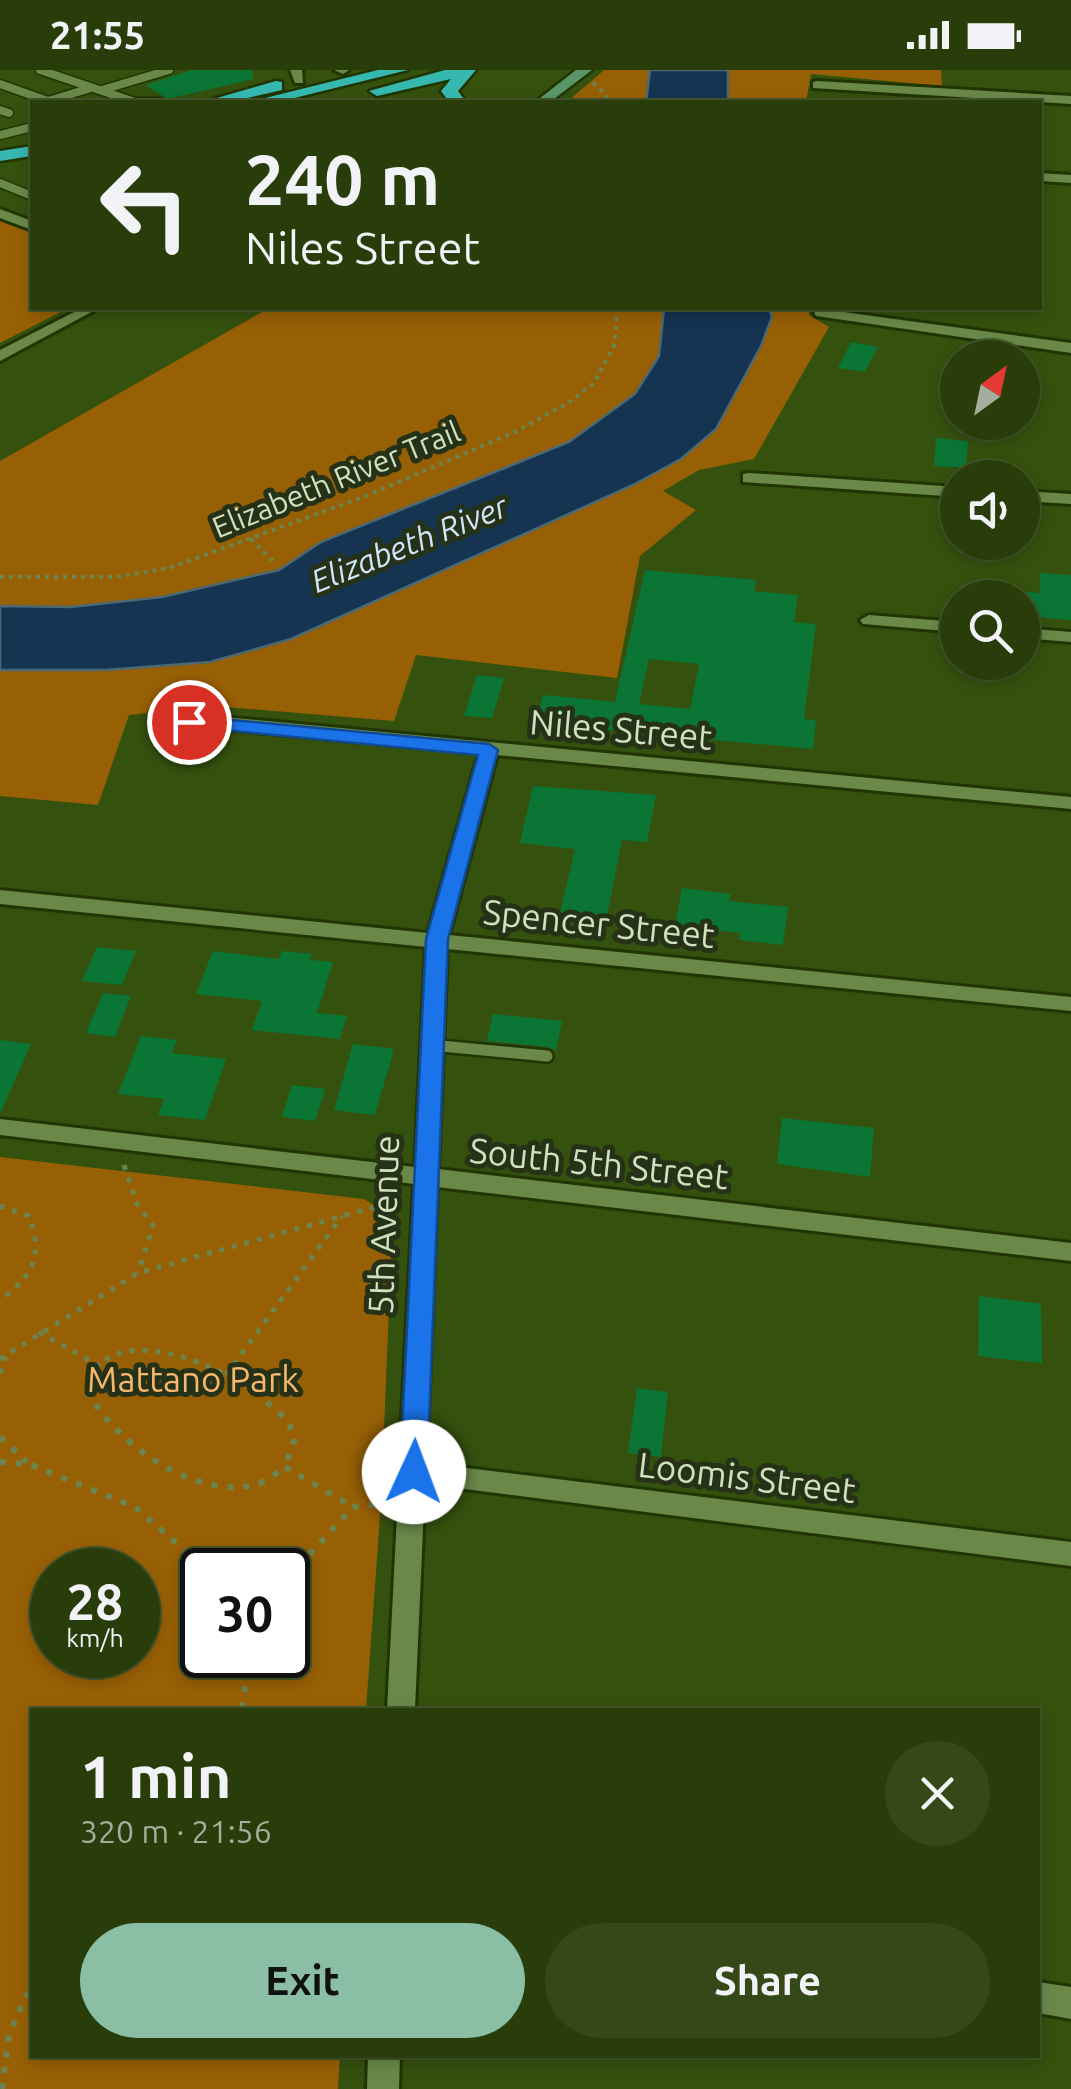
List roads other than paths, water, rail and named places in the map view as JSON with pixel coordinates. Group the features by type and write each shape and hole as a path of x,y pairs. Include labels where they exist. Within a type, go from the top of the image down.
{"highway":[{"path":"218,100 297,75 342,70"},
{"path":"267,100 400,70"},
{"path":"340,100 467,70"},
{"path":"456,100 448,91 467,70"},
{"path":"0,156 30,151"},
{"path":"0,170 30,165"}],"street":[{"path":"545,100 588,75"},
{"path":"817,85 1071,100"},
{"path":"1042,178 1071,180"},
{"path":"0,214 30,225"},
{"path":"0,356 88,310"},
{"path":"832,312 1071,348"},
{"path":"749,478 940,491"},
{"path":"1040,497 1071,499"},
{"path":"870,620 940,626"},
{"path":"1040,635 1071,638"},
{"name":"Niles Street","path":"165,722 213,722 1071,804"},
{"name":"5th Avenue","path":"401,1708 437,939 489,750"},
{"name":"Spencer Street","path":"0,898 1071,1004"},
{"name":"South 5th Street","path":"0,1127 1071,1252"},
{"name":"Loomis Street","path":"414,1472 1071,1554"},
{"path":"1040,1998 1071,2003"},
{"path":"382,2089 384,2058"}],"lane":[{"path":"40,70 129,100"},
{"path":"132,70 150,74"},
{"path":"52,100 170,70"},
{"path":"0,84 45,100"},
{"path":"23,123 30,125"},
{"path":"1,135 30,127"},
{"path":"0,183 30,195"},
{"path":"14,189 30,185"},
{"path":"430,1045 547,1056"}],"water":[{"path":"650,70 728,70 728,100 646,100"},
{"name":"Elizabeth River","path":"664,310 770,310 772,317 761,346 716,429 681,459 633,485 291,639 210,662 106,670 0,670 0,606 71,607 162,597 279,570 321,542 569,442 635,394 659,356"}],"park label":[{"name":"Mattano Park","path":"193,1379"}]}
